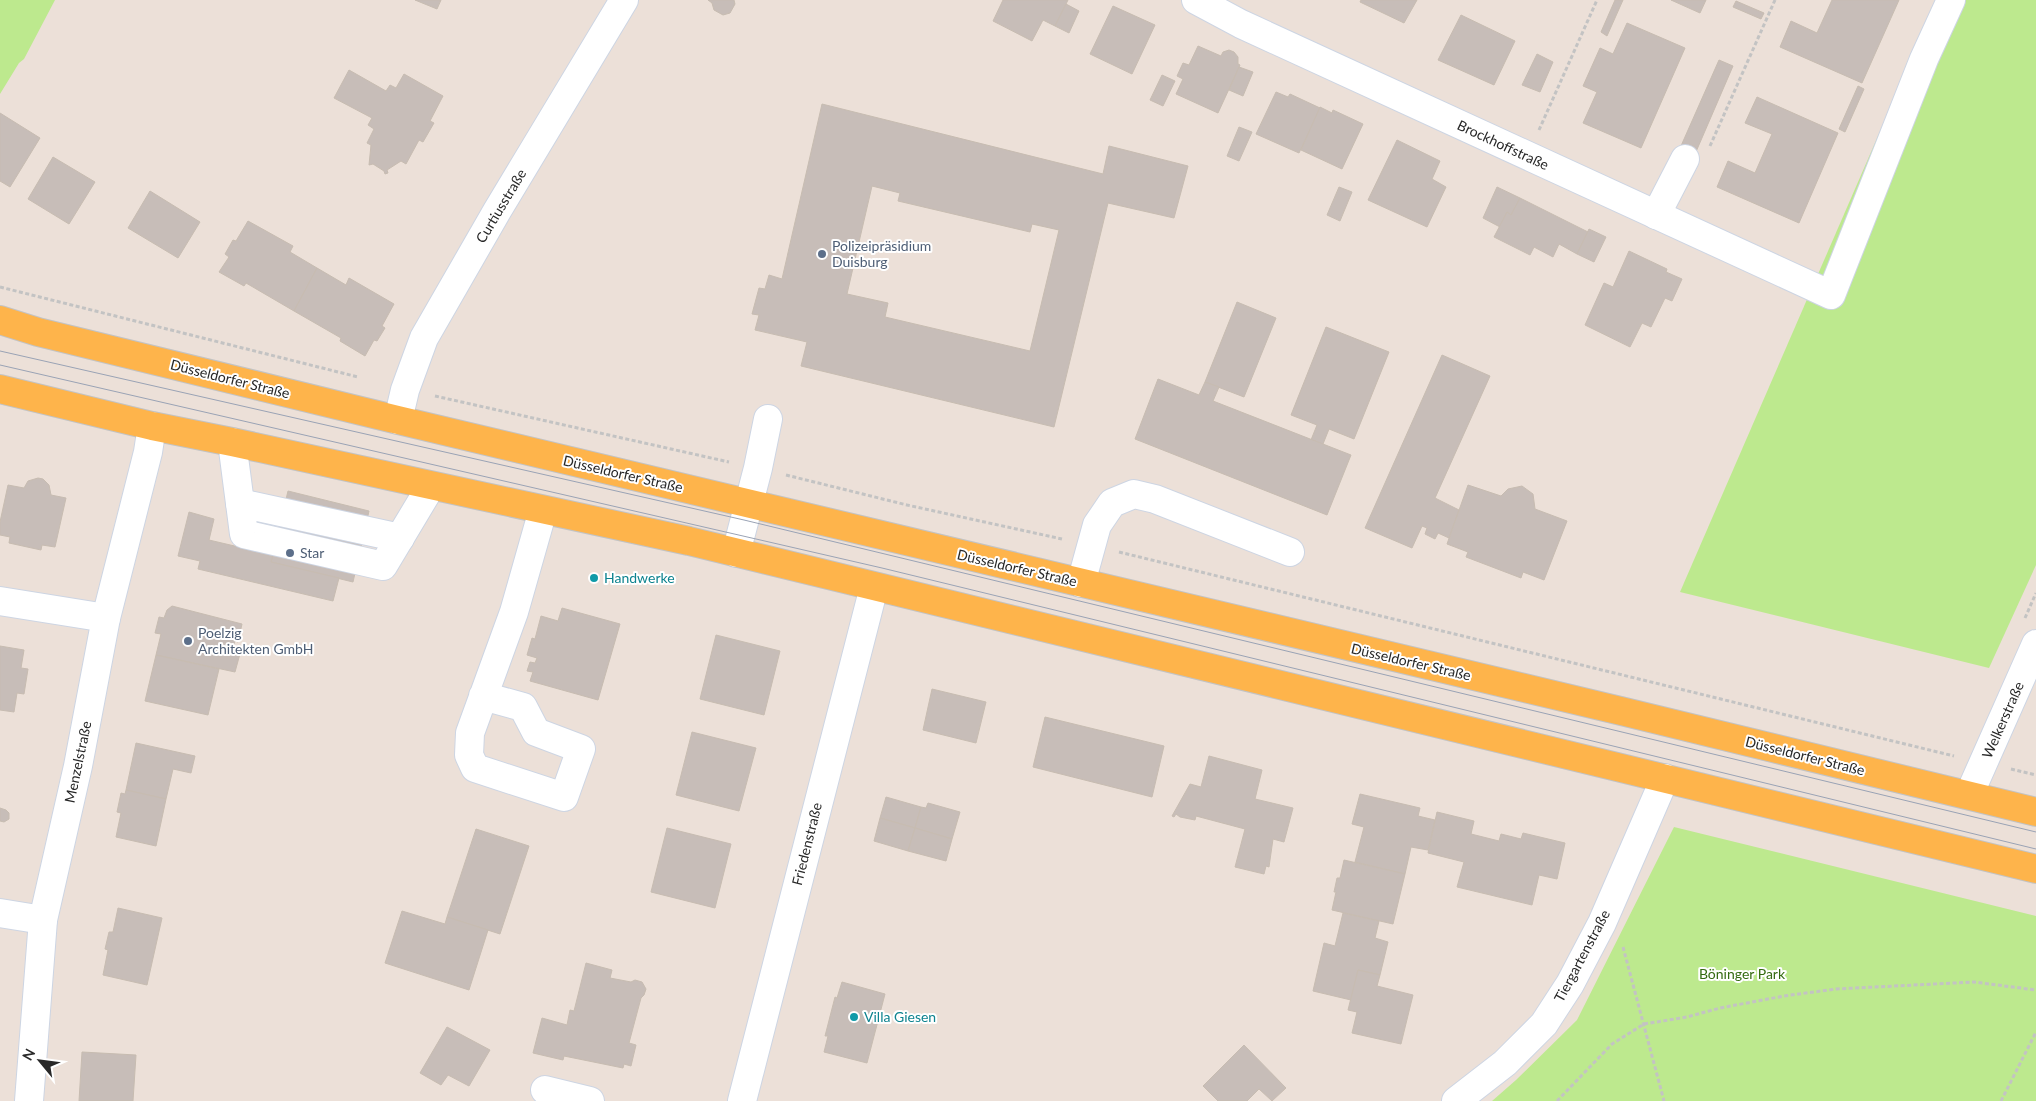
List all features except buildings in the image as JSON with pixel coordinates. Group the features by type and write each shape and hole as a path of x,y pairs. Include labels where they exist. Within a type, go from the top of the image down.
{"main road":[{"name":"Düsseldorfer Straße","path":"0,320 38,332 398,420 2036,812"},
{"path":"0,389 152,426 689,541 2036,869"}],"street":[{"name":"Curtiusstraße","path":"398,420 405,390 424,338 497,211 624,0"},
{"name":"Brockhoffstraße","path":"1196,0 1241,24 1831,295 1924,59 1951,0"},
{"path":"1656,215 1696,156"},
{"path":"736,553 747,504 758,468 768,418"},
{"name":"Menzelstraße","path":"29,1101 43,920 78,766 106,618 148,452 152,426"},
{"path":"232,442 240,503 400,538 432,486"},
{"path":"1081,583 1097,525 1112,503 1134,494 1155,499 1290,552"},
{"path":"483,696 514,612 543,510"},
{"name":"Friedenstraße","path":"742,1101 874,587"},
{"path":"0,601 106,618"},
{"name":"Welkerstraße","path":"1969,795 2036,644"},
{"name":"Tiergartenstraße","path":"1456,1101 1505,1063 1544,1024 1570,984 1602,923 1665,778"},
{"path":"0,913 43,920"},
{"path":"545,1090 590,1101"}],"path":[{"path":"1538,131 1597,0"},
{"path":"1696,156 1775,0"},
{"path":"0,287 405,390 758,468 907,506 1090,545 2036,775"},
{"path":"1602,923 1620,939 1664,1101"},
{"path":"1557,1101 1612,1044 1644,1024 1687,1017 1720,1008 1784,996 1836,989 1974,982 2036,990"},
{"path":"2001,1101 2036,1032"}],"green space":[{"path":"0,0 55,0 24,59 19,63 0,94"},
{"path":"1937,0 2036,0 2036,565 1989,668 1680,592"},
{"name":"Böninger Park","path":"1674,827 2036,916 2036,1101 1492,1101 1577,1020"}],"tram line":[{"path":"0,351 744,520 2036,832"},
{"path":"0,365 882,568 2036,849"}],"place":[{"name":"Polizeipräsidium Duisburg","path":"822,254"},
{"name":"Star","path":"290,553"},
{"name":"Handwerke","path":"594,578"},
{"name":"Poelzig Architekten GmbH","path":"188,641"},
{"name":"Villa Giesen","path":"854,1017"}]}
